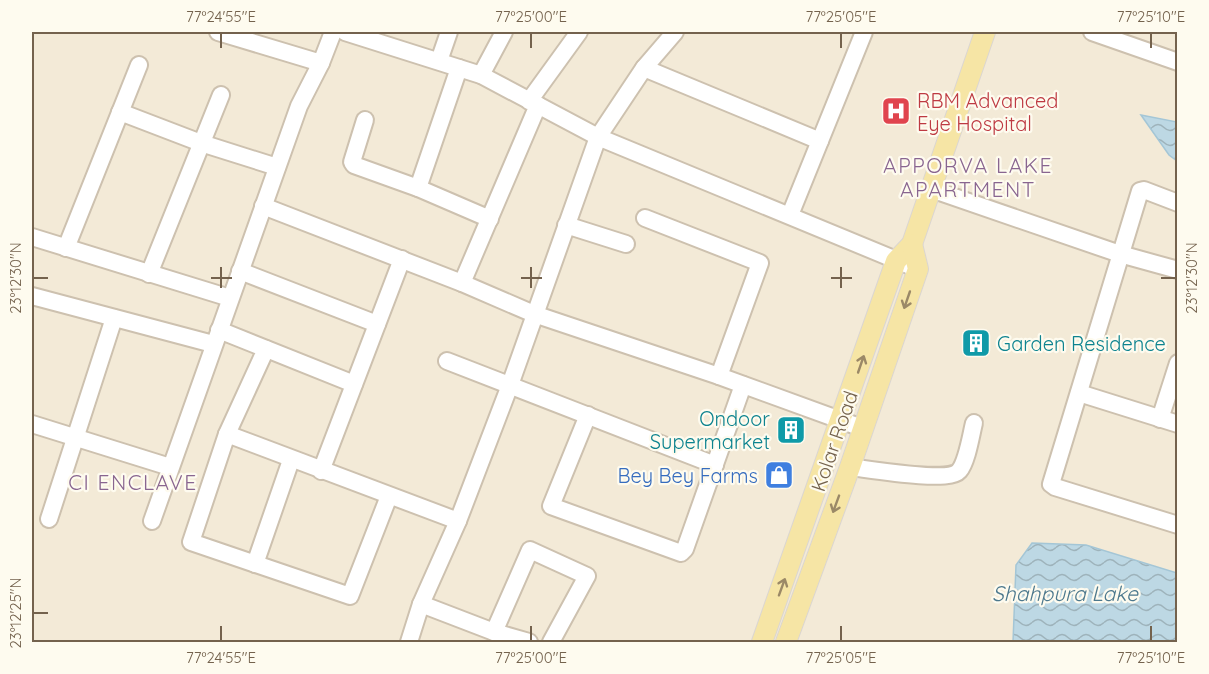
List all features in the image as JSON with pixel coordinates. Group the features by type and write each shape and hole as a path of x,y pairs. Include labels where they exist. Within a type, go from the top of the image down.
{"main road":[{"name":"Kolar Road","path":"762,642 842,422 896,261 912,244 985,32"},
{"path":"912,244 918,269"},
{"name":"Kolar Road","path":"786,642 918,269"}],"street":[{"path":"218,32 321,63"},
{"path":"152,521 299,106 321,63 333,32"},
{"path":"439,61 448,32"},
{"path":"481,75 504,32"},
{"path":"462,283 490,219 533,103 579,32"},
{"path":"409,642 421,604 458,521 510,385 598,137 644,68 675,32"},
{"path":"790,215 864,32"},
{"path":"1092,32 1178,62"},
{"path":"353,33 481,75 598,137 918,269"},
{"path":"66,248 139,65"},
{"path":"418,188 459,68"},
{"path":"644,68 820,141"},
{"path":"149,274 221,95"},
{"path":"120,112 201,143 277,167"},
{"path":"365,120 352,164 418,188 490,219"},
{"path":"931,189 1120,254 1178,270"},
{"path":"1178,203 1142,190 1120,254 1051,484 1178,525"},
{"path":"263,206 462,283 534,314 719,376 862,428"},
{"path":"645,218 760,263 719,376"},
{"path":"566,225 626,244"},
{"path":"32,237 230,298"},
{"path":"321,471 402,260"},
{"path":"240,271 377,324"},
{"path":"32,296 114,318 266,349 354,384"},
{"path":"49,519 114,318"},
{"path":"266,349 227,434 190,542 350,596 389,496"},
{"path":"447,361 715,465"},
{"path":"1160,419 1178,363"},
{"path":"588,415 551,506 681,554 685,549 743,385"},
{"path":"1079,393 1178,424"},
{"path":"850,466 916,475 954,475 960,470 964,461 974,423"},
{"path":"32,424 170,467"},
{"path":"227,434 458,521"},
{"path":"255,564 291,460"},
{"path":"494,632 530,550 587,576 551,642"},
{"path":"421,604 494,632 529,642"}],"shaded area":[{"path":"32,32 1177,32 1177,642 32,642"}],"water":[{"path":"1141,115 1177,122 1177,161 1169,155"},
{"name":"Shahpura Lake","path":"1032,543 1086,545 1177,573 1177,642 1013,642 1016,565"}],"place":[{"name":"RBM Advanced Eye Hospital","path":"896,111"},
{"name":"Garden Residence","path":"976,343"},
{"name":"Ondoor Supermarket","path":"791,430"},
{"name":"Bey Bey Farms","path":"779,475"}],"district":[{"name":"APPORVA LAKE APARTMENT","path":"968,177"},
{"name":"CI ENCLAVE","path":"133,482"}]}
